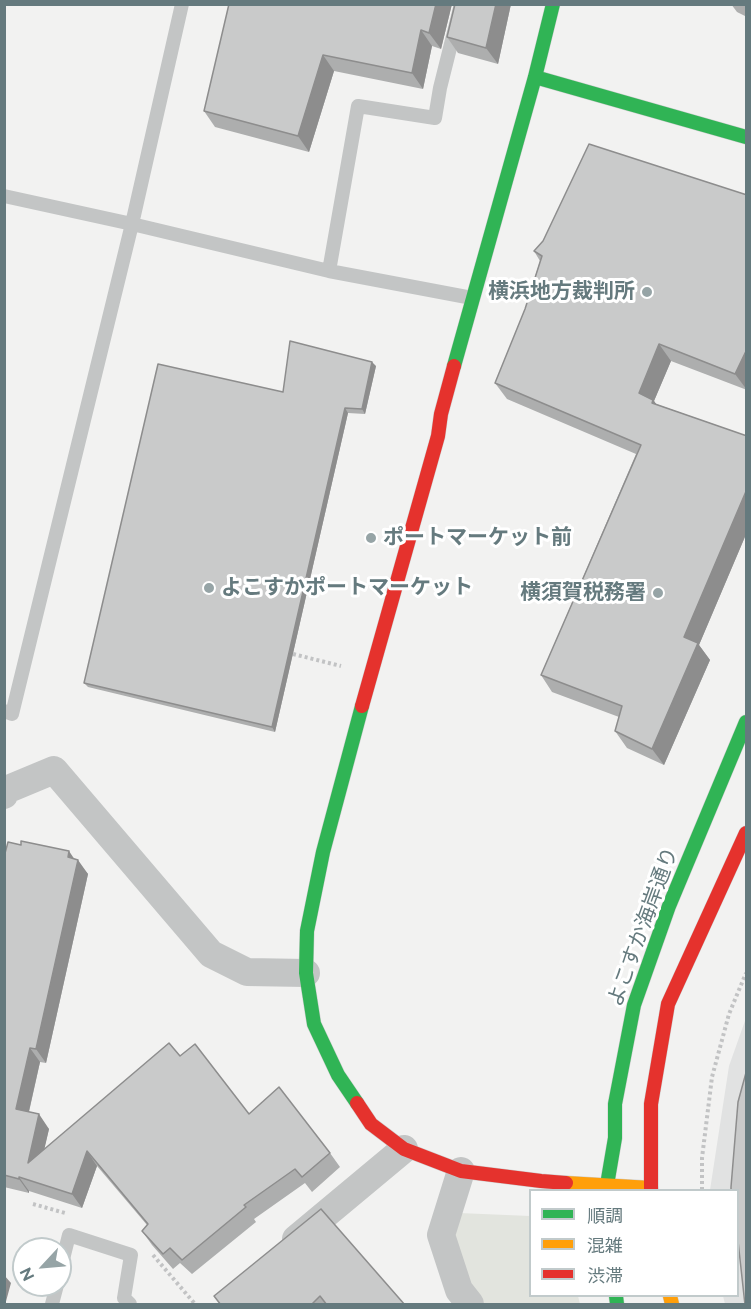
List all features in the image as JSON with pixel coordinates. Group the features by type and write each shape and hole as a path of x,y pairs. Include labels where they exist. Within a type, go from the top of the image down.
{"street":[{"path":"553,4 535,77 441,414 438,436 368,682 323,852 307,931 306,972 314,1024 338,1075 371,1124 404,1149 461,1170 608,1188 651,1189 651,1104 668,1004 747,833"},
{"path":"535,77 747,137"},
{"name":"よこすか海岸通り","path":"608,1188 615,1138 615,1104 634,1005 669,906 747,722"},
{"path":"4,795 6,790 54,770 211,954 247,972 306,972"},
{"path":"280,1253 404,1149"},
{"path":"461,1170 441,1234 459,1290 470,1305"}],"lane":[{"path":"4,711 12,714 132,224 182,4"},
{"path":"329,271 358,106 435,118 461,4"},
{"path":"4,196 329,271 472,298"},
{"path":"68,1237 69,1234 131,1255 124,1298 130,1305"}],"path":[{"path":"293,654 345,666"},
{"path":"702,1189 702,1158 712,1077 729,1014 747,973"}],"shaded area":[{"path":"746,1018 746,1304 725,1304 723,1297 739,1297 739,1189 710,1189 729,1066"},
{"path":"459,1213 529,1216 529,1297 578,1297 580,1304 481,1304 452,1245"}],"building":[{"path":"229,4 436,4 429,33 421,30 412,73 323,55 298,136 204,111"},
{"path":"455,4 496,4 486,48 447,37"},
{"path":"589,144 747,195 747,349 735,374 659,344 639,393 653,400 652,403 747,436 747,489 684,637 698,643 652,749 615,731 622,706 541,675 641,445 495,383 525,309 542,256 534,251 543,241"},
{"name":"よこすかポートマーケット","path":"290,341 372,362 362,409 345,408 272,727 84,683 158,364 283,392"},
{"path":"21,841 69,851 68,857 78,860 36,1049 30,1048 16,1109 39,1114 28,1163 169,1043 180,1056 195,1044 249,1114 279,1087 330,1153 302,1177 295,1169 244,1205 246,1207 182,1260 170,1248 163,1254 142,1231 148,1224 87,1151 72,1194 19,1177 19,1179 4,1175 4,857 8,842 21,845"},
{"path":"747,1069 747,1305 745,1305 739,1250 739,1189 731,1189 738,1102"},
{"path":"321,1209 405,1305 327,1305 320,1296 311,1305 221,1305 214,1296"}],"traffic: fast":[{"path":"454,366 535,77 553,4"},
{"path":"535,77 746,137"},
{"path":"357,1103 338,1075 314,1024 306,973 307,931 323,852 362,706"},
{"path":"608,1189 615,1138 615,1104 634,1005 669,906 746,722"},
{"path":"616,1297 617,1304"}],"traffic: slow":[{"path":"566,1183 651,1188"},
{"path":"670,1297 672,1304"}],"traffic: jam":[{"path":"362,706 438,436 441,414 454,366"},
{"path":"651,1189 651,1104 668,1004 746,833"},
{"path":"357,1103 371,1124 404,1149 461,1171 566,1183"}],"place":[{"name":"横浜地方裁判所","path":"647,292"},
{"name":"ポートマーケット前","path":"371,538"},
{"name":"よこすかポートマーケット","path":"209,588"},
{"name":"横須賀税務署","path":"658,593"}]}
